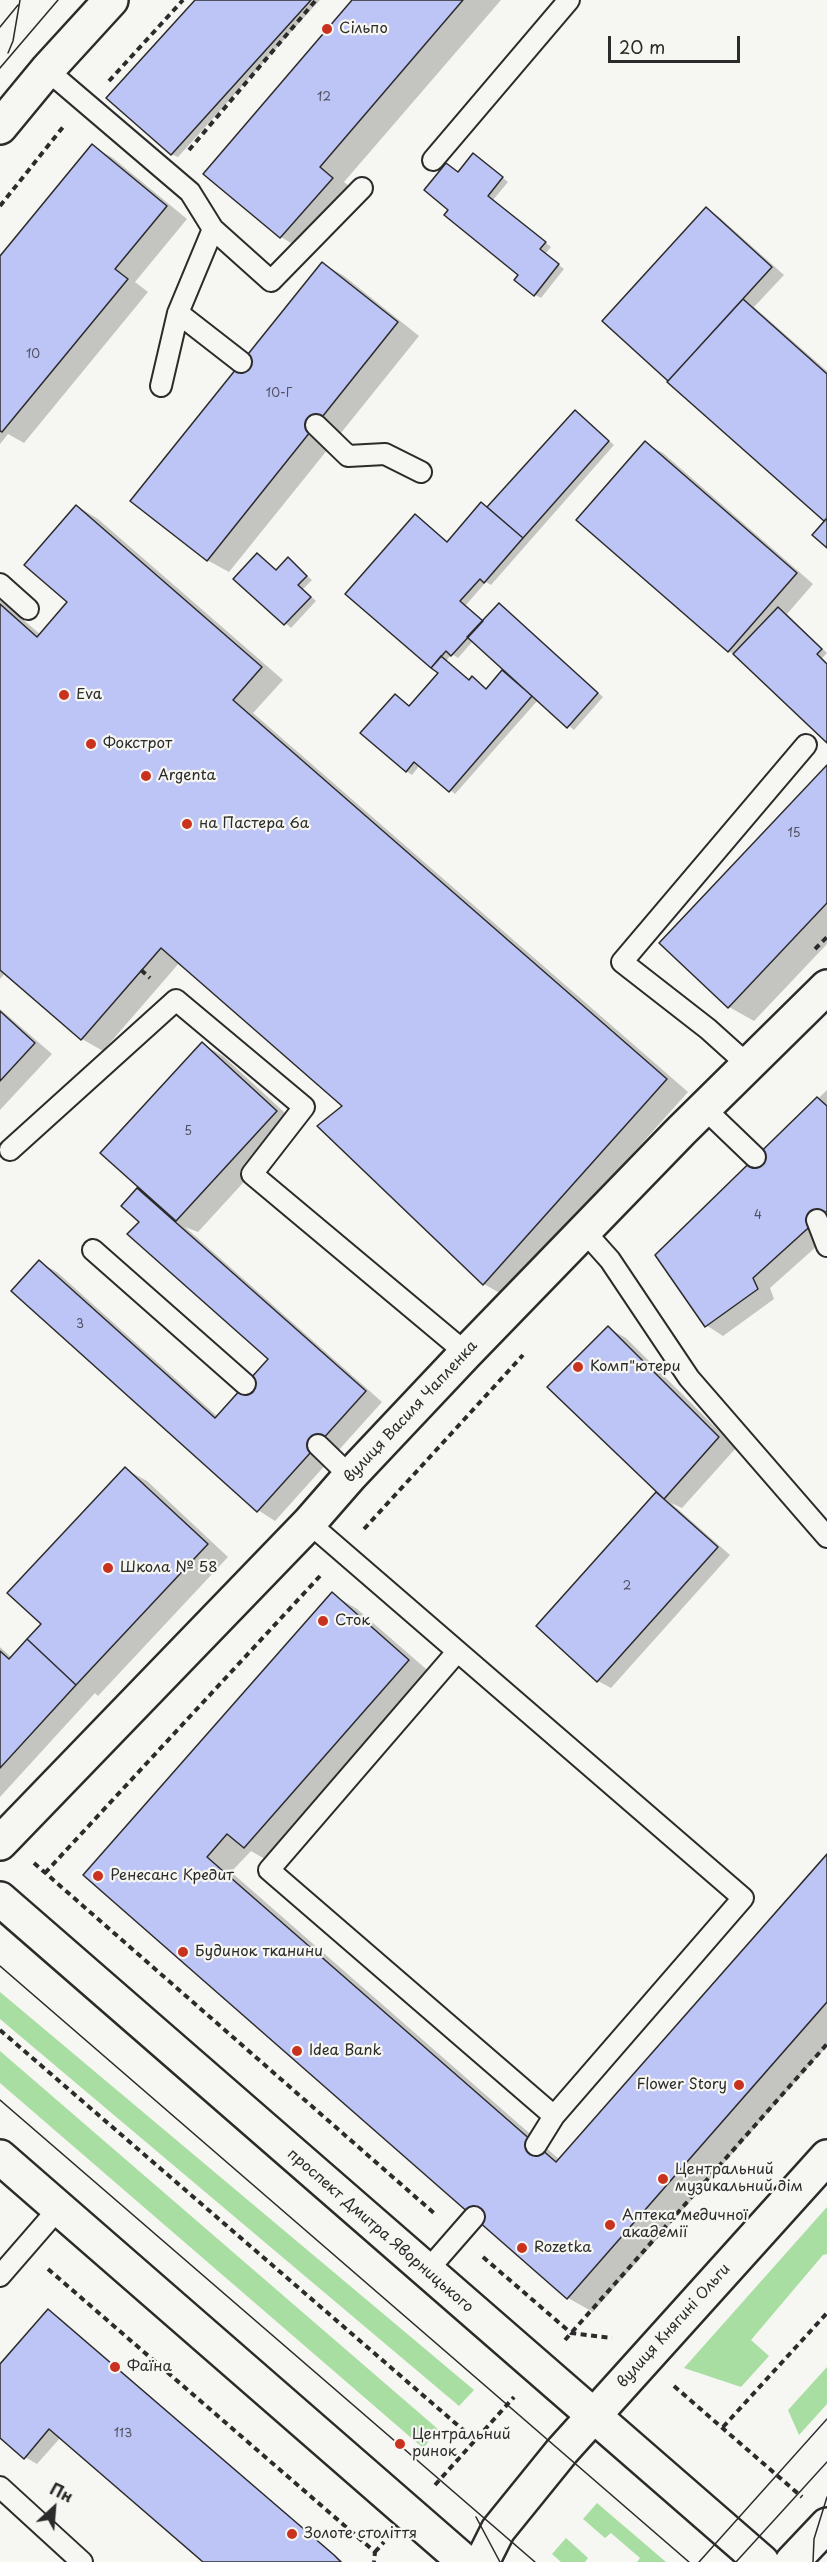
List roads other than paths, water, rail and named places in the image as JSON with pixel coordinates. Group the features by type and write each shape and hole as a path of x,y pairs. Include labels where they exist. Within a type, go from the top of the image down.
{"main road":[{"path":"0,127 47,70 111,0"},
{"name":"вулиця Василя Чапленка","path":"0,1843 309,1523 466,1353 827,987"},
{"name":"проспект Дмитра Яворницького","path":"0,1899 762,2562"},
{"path":"0,2157 465,2562"},
{"name":"вулиця Княгині Ольги","path":"482,2562 498,2530 593,2415 827,2157"},
{"path":"792,2562 827,2525"}],"lane":[{"path":"433,160 568,0"},
{"path":"47,70 190,192 213,229 271,281 362,188"},
{"path":"161,386 178,313 213,229"},
{"path":"178,313 241,362"},
{"path":"316,425 348,456 385,454 421,472"},
{"path":"0,584 28,609"},
{"path":"748,1065 708,1029 622,962 806,745"},
{"path":"10,1150 176,1000 304,1107 252,1174 466,1353"},
{"path":"705,1109 755,1157"},
{"path":"817,1220 827,1246"},
{"path":"585,1232 610,1260 689,1378 827,1537"},
{"path":"93,1250 245,1384"},
{"path":"318,1445 350,1476"},
{"path":"309,1523 743,1898 554,2116 536,2145"},
{"path":"457,1652 269,1870 554,2116"},
{"path":"0,2276 59,2208"},
{"path":"426,2272 474,2217"},
{"path":"0,2487 82,2562"}],"tram line":[{"path":"8,53 13,41 20,0"},
{"path":"0,68 58,0"},
{"path":"0,27 18,5"},
{"path":"0,1966 689,2562"},
{"path":"0,2100 535,2562"},
{"path":"699,2562 827,2419"},
{"path":"736,2562 827,2462"},
{"path":"813,2562 814,2539 827,2497"},
{"path":"476,2517 500,2562"}],"place":[{"name":"Сільпо","path":"327,29"},
{"name":"Eva","path":"64,695"},
{"name":"Фокстрот","path":"91,744"},
{"name":"Argenta","path":"146,776"},
{"name":"на Пастера 6а","path":"187,824"},
{"name":"Комп\"ютери","path":"578,1367"},
{"name":"Школа № 58","path":"108,1568"},
{"name":"Сток","path":"323,1621"},
{"name":"Ренесанс Кредит","path":"98,1876"},
{"name":"Будинок тканини","path":"183,1952"},
{"name":"Idea Bank","path":"297,2051"},
{"name":"Flower Story","path":"739,2085"},
{"name":"Центральний музикальний дім","path":"663,2179"},
{"name":"Аптека медичної академії","path":"610,2225"},
{"name":"Rozetka","path":"522,2248"},
{"name":"Фаїна","path":"115,2367"},
{"name":"Центральний ринок","path":"400,2444"},
{"name":"Золоте століття","path":"292,2534"}]}
